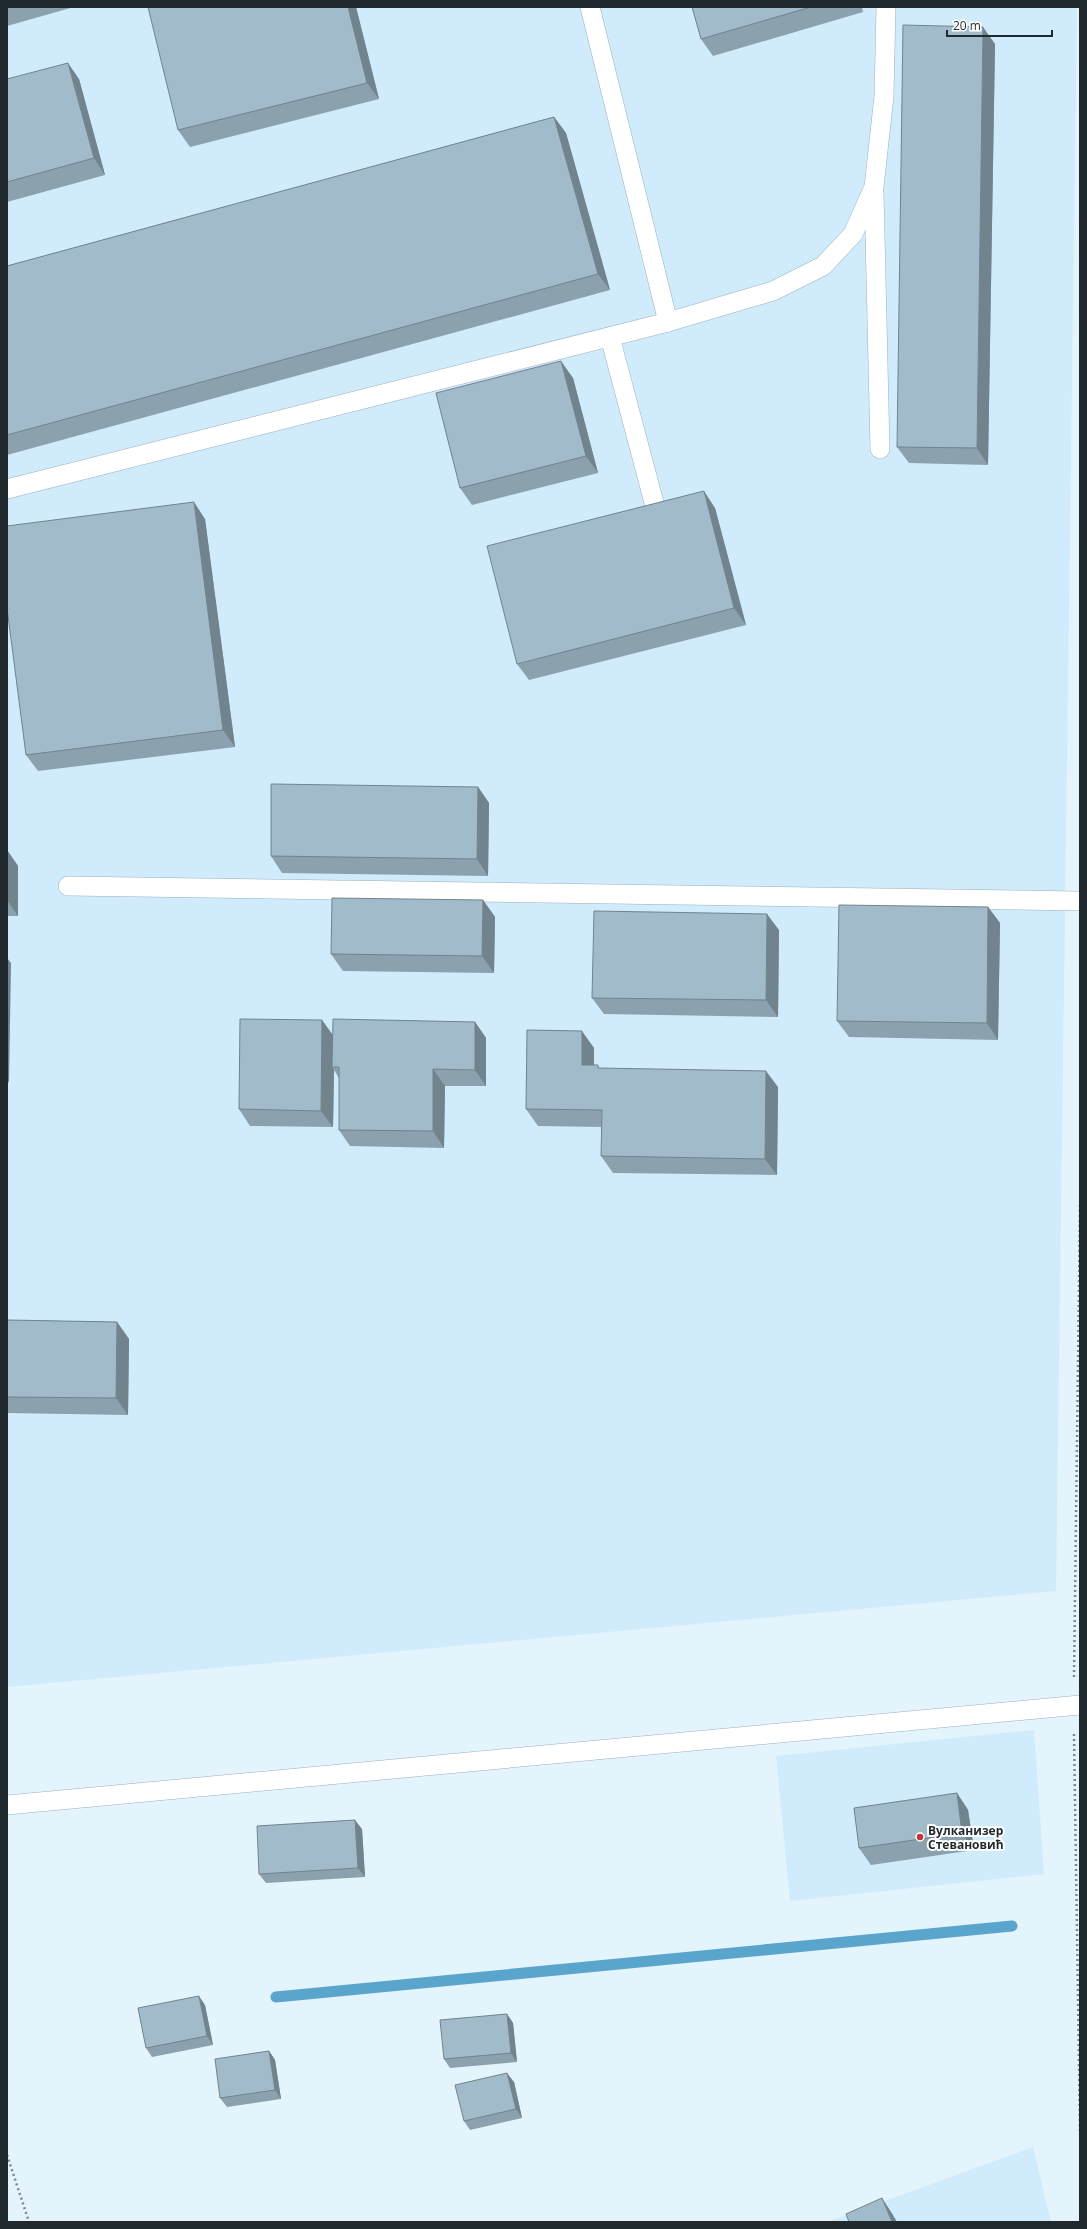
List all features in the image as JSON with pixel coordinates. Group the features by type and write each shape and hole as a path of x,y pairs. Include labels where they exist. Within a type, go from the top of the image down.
{"lane":[{"path":"590,7 668,322"},
{"path":"880,449 874,188 884,96 886,7"},
{"path":"7,489 610,337 668,322 773,291 823,266 853,234 874,188"},
{"path":"610,337 657,514"},
{"path":"68,886 1080,901"},
{"path":"7,1805 1077,1705"}],"path":[{"path":"1080,1205 1077,1705 1080,2131"},
{"path":"7,2155 29,2222"}],"shaded area":[{"path":"7,7 1077,7 1056,1591 7,1687"},
{"path":"1034,1730 1044,1874 790,1901 776,1756"},
{"path":"1033,2147 1051,2222 827,2222"}],"building":[{"path":"148,7 348,7 367,83 178,130"},
{"path":"692,7 811,7 701,39"},
{"path":"903,25 983,27 977,448 897,447"},
{"path":"68,63 94,158 7,182 7,79"},
{"path":"554,117 598,274 7,435 7,266"},
{"path":"561,361 586,456 460,488 436,393"},
{"path":"704,491 734,608 517,664 487,546"},
{"path":"194,502 223,730 26,755 7,608 7,526"},
{"path":"271,784 478,787 477,859 271,856"},
{"path":"332,898 483,900 482,956 331,954"},
{"path":"839,905 988,907 987,1023 837,1021"},
{"path":"594,911 767,914 766,1000 592,998"},
{"path":"240,1019 322,1020 321,1111 239,1109"},
{"path":"333,1019 475,1022 475,1070 433,1069 433,1131 339,1130 339,1067 332,1067"},
{"path":"527,1030 582,1031 582,1065 598,1065 598,1068 766,1071 765,1159 601,1156 602,1110 526,1109"},
{"path":"7,1320 117,1322 116,1398 7,1397"},
{"path":"957,1793 962,1833 859,1848 854,1808"},
{"path":"355,1820 358,1868 259,1874 257,1826"},
{"path":"199,1996 207,2036 146,2048 138,2008"},
{"path":"507,2014 511,2053 444,2059 440,2020"},
{"path":"269,2051 275,2090 220,2098 215,2059"},
{"path":"507,2073 516,2109 464,2121 455,2085"},
{"path":"882,2198 892,2222 849,2222 846,2214"}],"waterway":[{"path":"276,1997 1012,1926"}],"place":[{"name":"Вулканизер Стевановић","path":"920,1837"}]}
